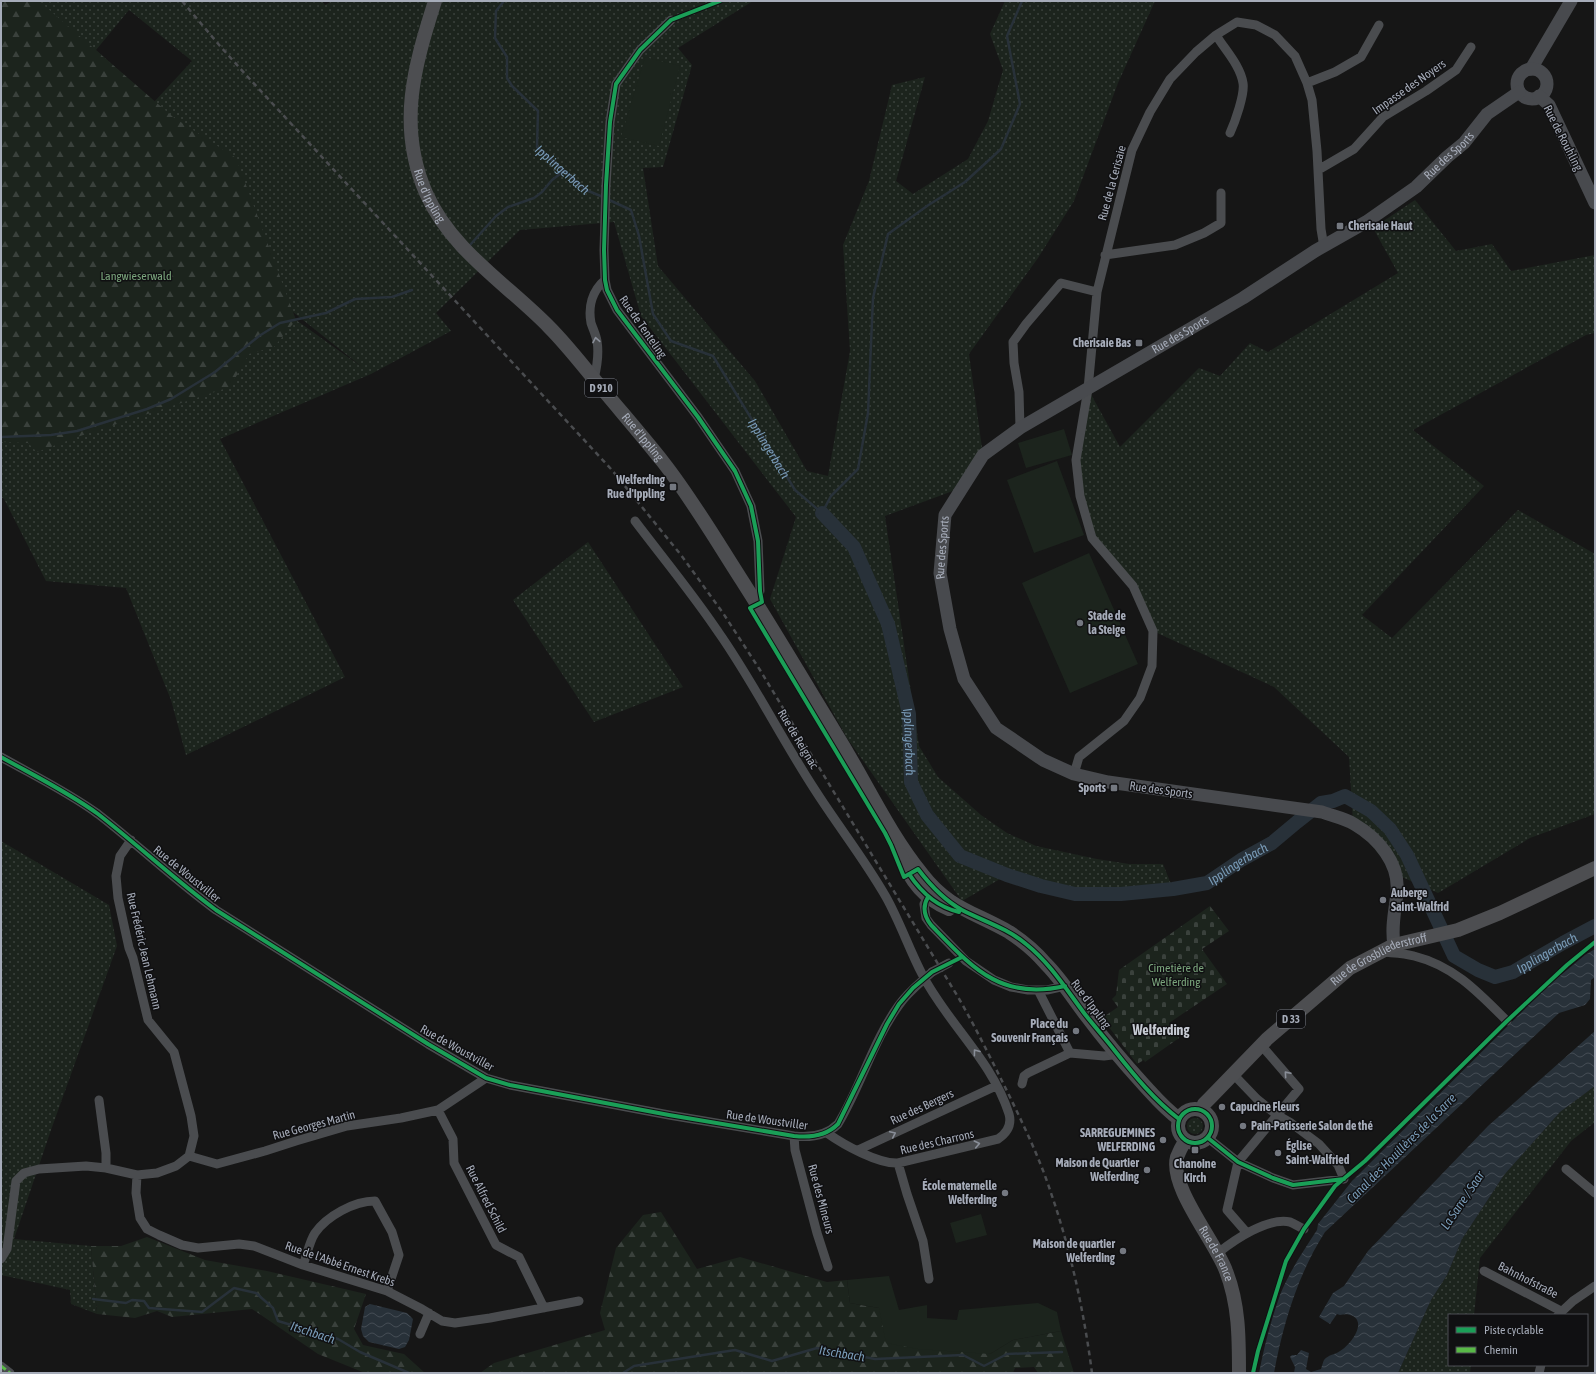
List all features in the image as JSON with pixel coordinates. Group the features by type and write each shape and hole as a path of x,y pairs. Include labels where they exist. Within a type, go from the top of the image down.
{"main road":[{"name":"Rue d'Ippling","path":"435,1 420,50 413,81 410,110 412,146 416,166 427,196 436,212 459,243 550,327 664,464 689,498 849,756 897,841 909,874 917,886 1006,931 1034,950 1065,986 1086,1016 1131,1071 1167,1110 1179,1119"},
{"name":"Rue de Grosbliederstroff","path":"1202,1110 1204,1104 1261,1045 1350,968 1394,945 1458,930 1500,913 1595,868"},
{"path":"1189,1109 1202,1110 1212,1121 1212,1132 1208,1138 1201,1143 1195,1144 1185,1141 1178,1131 1179,1119 1183,1113 1189,1109"},
{"name":"Rue de France","path":"1185,1141 1177,1159 1178,1181 1184,1196 1218,1253 1226,1270 1239,1328 1239,1373"}],"street":[{"path":"1531,69 1539,71 1543,74 1546,78 1546,88 1539,96 1530,98 1523,96 1519,92 1519,77 1522,73 1531,69 1571,1"},
{"name":"Rue de Tenteling","path":"671,20 640,50 616,84 610,122 606,185 605,280 607,290 617,310 698,417 731,465 751,506 758,541 760,591 752,598"},
{"name":"Rue de la Cerisaie","path":"1074,774 1080,757 1124,721 1140,698 1152,666 1152,631 1139,598 1133,586 1092,538 1080,496 1076,460 1088,389 1097,292 1132,150 1150,112 1170,79 1196,52 1216,35 1236,22 1256,25 1275,35 1295,56 1307,83 1312,100 1321,229 1324,247"},
{"path":"1307,83 1335,72 1362,57 1379,25"},
{"path":"1216,35 1240,71 1244,85 1238,112 1230,133"},
{"path":"1543,74 1544,60 1550,35"},
{"name":"Impasse des Noyers","path":"1318,170 1354,149 1383,117 1426,91 1456,70 1470,47"},
{"name":"Rue des Sports","path":"1394,945 1392,933 1397,881 1392,865 1387,853 1377,841 1354,824 1322,812 1108,782 1074,774 1042,760 996,728 964,679 950,629 940,573 945,514 983,455 1020,428 1243,298 1315,250 1324,247 1366,222 1416,187 1447,156 1464,143 1488,114 1519,92"},
{"name":"Rue de Rouhling","path":"1539,96 1549,105 1595,203"},
{"path":"1105,255 1175,245 1204,233 1220,223 1221,193"},
{"path":"594,379 598,344 592,324 590,308 594,294 600,284 605,280"},
{"path":"1020,428 1019,392 1014,364 1013,342 1061,282 1097,292"},
{"name":"Rue de Reignac","path":"635,521 695,600 737,660 814,789 886,897 925,979 958,1028 986,1065 996,1086"},
{"name":"Rue de Woustviller","path":"1,757 97,813 194,894 216,910 428,1044 486,1078 510,1085 669,1115 794,1136 811,1137 827,1133"},
{"name":"Rue Frédéric Jean Lehmann","path":"131,840 120,856 116,876 118,898 129,948 133,958 148,1020 174,1052 190,1111 194,1136 189,1156"},
{"path":"931,893 923,906 926,918 930,925 962,957 983,974 1002,984 1020,989 1038,990 1065,986"},
{"path":"1381,952 1413,955 1437,964 1462,978 1507,1021"},
{"path":"827,1133 838,1124 842,1118 894,1012 906,995 932,972 962,957"},
{"path":"1038,990 1070,1053"},
{"path":"1247,1233 1227,1210 1238,1162 1269,1123 1277,1116 1299,1089 1261,1045"},
{"path":"1022,1084 1024,1076 1033,1070 1070,1053 1104,1056 1116,1053"},
{"path":"1208,1138 1238,1162 1273,1178 1293,1185 1344,1179 1338,1165 1319,1144 1291,1123 1277,1116 1233,1074"},
{"name":"Rue Georges Martin","path":"189,1156 217,1164 266,1151 347,1126 401,1118 438,1110 486,1078"},
{"name":"Rue des Bergers","path":"858,1150 996,1086"},
{"name":"Rue des Charrons","path":"827,1133 844,1144 879,1161 891,1164 993,1141 1003,1136 1009,1128 1010,1119 996,1086"},
{"path":"99,1100 106,1153 106,1168"},
{"name":"Rue Alfred Schild","path":"438,1110 453,1139 454,1164 496,1245 519,1257 544,1308"},
{"name":"Rue des Mineurs","path":"794,1136 796,1150 817,1233 828,1267"},
{"path":"1,1259 7,1249 11,1227 12,1202 16,1181 24,1172 39,1169 86,1166 106,1168 137,1175 164,1171 176,1166 189,1156"},
{"path":"898,1163 923,1241 929,1279"},
{"path":"1566,1169 1595,1193"},
{"name":"Rue de l'Abbé Ernest Krebs","path":"137,1175 136,1193 140,1218 147,1228 159,1235 182,1245 198,1248 239,1244 254,1246 303,1265 387,1291 442,1321 455,1323 490,1318 579,1301"},
{"path":"303,1265 314,1234 331,1216 365,1201 375,1201 392,1232 399,1255 387,1291"},
{"path":"1218,1253 1247,1233 1275,1222 1289,1222 1304,1229"},
{"name":"Bahnhofstraße","path":"1484,1271 1560,1313 1595,1286"},
{"path":"420,1334 429,1313"},
{"path":"1,1366 10,1373"}],"green space":[{"path":"1,1 322,1 325,5 332,1 753,1 678,48 692,65 663,167 643,168 658,266 755,381 807,471 828,476 850,351 843,245 869,181 892,85 925,77 896,181 913,194 968,159 988,121 1003,70 990,34 1005,1 1155,1 1118,83 1074,201 1038,258 969,354 983,455 961,488 885,516 919,746 938,777 981,815 1007,833 1036,846 1097,859 1129,864 1163,864 1173,889 1121,894 1075,894 1041,886 1007,875 962,901 847,738 770,599 796,517 641,316 614,222 520,230 436,313 451,331 371,374 220,439 345,677 186,755 171,700 126,588 46,581 4,499 1,497","holes":["129,10 192,61 154,102 96,50","293,312 362,367 296,320"]},
{"name":"Langwieserwald","path":"1,1 39,1 173,117 236,158 296,320 274,347 249,354 230,387 80,436 37,452 28,443 1,442"},
{"path":"645,57 680,66 659,146 621,137"},
{"path":"1415,200 1456,251 1492,244 1511,271 1595,255 1595,333 1586,335 1413,430 1484,486 1362,615 1392,638 1518,510 1595,554 1595,814 1530,838 1438,893 1395,874 1353,823 1349,757 1274,687 1153,631 1133,586 1092,538 1076,460 1088,389 1120,447 1199,368 1220,376 1250,343 1268,352 1398,273 1373,228"},
{"path":"1064,429 1072,455 1026,468 1018,443"},
{"path":"1057,461 1084,535 1034,553 1007,480"},
{"path":"588,542 683,687 594,722 513,600"},
{"name":"Stade de la Steige","path":"1089,553 1138,664 1070,693 1022,583"},
{"path":"1,841 109,905 117,946 51,1130 14,1239 91,1246 97,1314 71,1304 70,1290 1,1275"},
{"name":"Cimetière de Welferding","path":"1210,906 1229,931 1202,949 1227,984 1169,1023 1179,1038 1145,1062 1144,1060 1137,1064 1102,1018 1118,1007 1112,999 1116,995 1119,970"},
{"path":"1595,1086 1595,1122 1571,1141 1480,1258 1474,1314 1448,1314 1448,1366 1471,1366 1470,1373 1398,1373 1431,1300 1447,1275 1462,1239 1504,1175 1560,1112"},
{"path":"1192,1118 1198,1118 1203,1123 1201,1132 1198,1134 1192,1134 1187,1129 1187,1123"},
{"path":"661,1212 697,1269 740,1257 827,1282 847,1280 850,1303 879,1308 990,1354 1013,1340 1061,1331 1074,1373 1038,1373 1034,1367 1015,1368 1013,1373 480,1373 494,1363 605,1330 600,1313 616,1248 643,1215"},
{"path":"981,1214 987,1235 956,1243 950,1223"},
{"path":"147,1237 205,1260 267,1271 366,1294 354,1329 363,1345 404,1354 425,1373 365,1373 318,1354 252,1309 172,1317 157,1311 135,1318 97,1314 91,1246 121,1246"},
{"path":"889,1276 899,1310 927,1305 927,1318 957,1320 959,1310 1038,1303 1057,1312 1061,1331 1013,1340 990,1354 918,1349 886,1343 879,1308 850,1303 847,1280"}],"water":[{"name":"Canal des Houillères de la Sarre","path":"1595,949 1595,977 1591,980 1590,999 1585,1005 1559,1013 1325,1232 1315,1248 1299,1282 1282,1336 1274,1373 1259,1373 1265,1343 1284,1286 1297,1261 1317,1230 1318,1224 1352,1181 1550,984 1585,955"},
{"name":"La Sarre / Saar","path":"1595,1031 1595,1086 1560,1112 1504,1175 1462,1239 1447,1275 1431,1300 1398,1373 1294,1373 1295,1367 1290,1357 1292,1355 1297,1355 1301,1350 1309,1353 1306,1369 1311,1372 1321,1369 1326,1358 1344,1348 1352,1340 1358,1324 1357,1320 1353,1316 1337,1314 1330,1324 1319,1317 1333,1293 1344,1286 1368,1251 1488,1126"},
{"path":"370,1304 407,1313 413,1319 409,1340 405,1347 399,1349 369,1342 363,1336 361,1329 365,1307"}],"waterway":[{"name":"Ipplingerbach","path":"504,1 496,11 495,38 507,57 507,78 512,86 538,111 537,147 586,190 603,197"},
{"path":"607,199 631,210 639,236 653,314 671,341 713,356 795,490 822,513 831,496 858,469 868,413 873,298 888,234 927,206 965,182 1001,149 1020,104 1007,36 1022,1"},
{"path":"470,245 496,216 508,207 534,198 542,192 552,180 564,171"},
{"path":"1,437 51,435 77,431 147,409 171,399 215,372 259,336 280,323 326,313 355,299 392,297 412,290"},
{"name":"Ipplingerbach","path":"822,513 854,547 888,624 909,714 911,782 927,815 960,856 1007,875 1041,886 1075,894 1121,894 1173,889 1207,883 1241,860 1272,843 1321,803 1333,801 1345,796 1371,811 1390,829 1407,855 1454,956 1478,970 1495,977 1513,972 1595,926"},
{"name":"Itschbach","path":"93,1299 126,1303 132,1300 144,1301 149,1308 202,1312 234,1288 256,1293 273,1308 278,1321 338,1339 360,1352 409,1373"},
{"name":"Itschbach","path":"623,1373 634,1366 735,1350 772,1361 817,1348 875,1359 963,1355 984,1366 1007,1354 1062,1352"}],"railway":[{"path":"182,1 246,75 611,469 681,555 723,613 760,670 958,997 978,1033 1026,1130 1047,1180 1071,1259 1085,1327 1092,1373"}],"marked path":[{"path":"1,1366 10,1373"}],"cycle path":[{"path":"720,1 671,20 640,50 616,84 610,122 606,185 604,250 605,280 607,290 617,310 698,417 735,471 751,506 758,541 760,591 762,602 750,608 885,833 904,877 918,869 927,881 949,902 962,910 1011,933 1035,951 1043,959 1088,1018 1137,1078 1161,1104 1179,1119"},
{"path":"1,757 87,806 216,910 428,1044 486,1078 510,1085 669,1115 794,1136 806,1137 823,1134 838,1124 887,1024 899,1004 913,988 932,972 962,957"},
{"path":"909,874 924,893 930,898 951,910 959,912"},
{"path":"928,897 924,908 931,925 974,967 989,977 1022,989 1042,989 1065,986"},
{"path":"1253,1373 1258,1351 1286,1261 1304,1229 1335,1186 1365,1161 1507,1021 1567,965 1595,942"},
{"path":"1198,1109 1205,1111 1210,1116 1212,1126 1210,1136 1205,1141 1192,1143 1185,1141 1180,1136 1178,1123 1180,1116 1185,1111 1198,1109"},
{"path":"1208,1138 1238,1162 1273,1178 1293,1185 1344,1179"}],"place":[{"name":"Cherisaie Haut","path":"1340,226"},
{"name":"Cherisaie Bas","path":"1139,343"},
{"name":"Welferding Rue d'Ippling","path":"673,487"},
{"name":"Stade de la Steige","path":"1080,623"},
{"name":"Sports","path":"1114,788"},
{"name":"Auberge Saint-Walfrid","path":"1383,900"},
{"name":"Place du Souvenir Français","path":"1076,1031"},
{"name":"Capucine Fleurs","path":"1222,1107"},
{"name":"Pain-Patisserie Salon de thé","path":"1243,1126"},
{"name":"SARREGUEMINES WELFERDING","path":"1163,1140"},
{"name":"Chanoine Kirch","path":"1195,1150"},
{"name":"Église Saint-Walfried","path":"1278,1153"},
{"name":"Maison de Quartier Welferding","path":"1147,1170"},
{"name":"École maternelle Welferding","path":"1005,1193"},
{"name":"Maison de quartier Welferding","path":"1123,1251"}],"district":[{"name":"Welferding","path":"1161,1030"}]}
